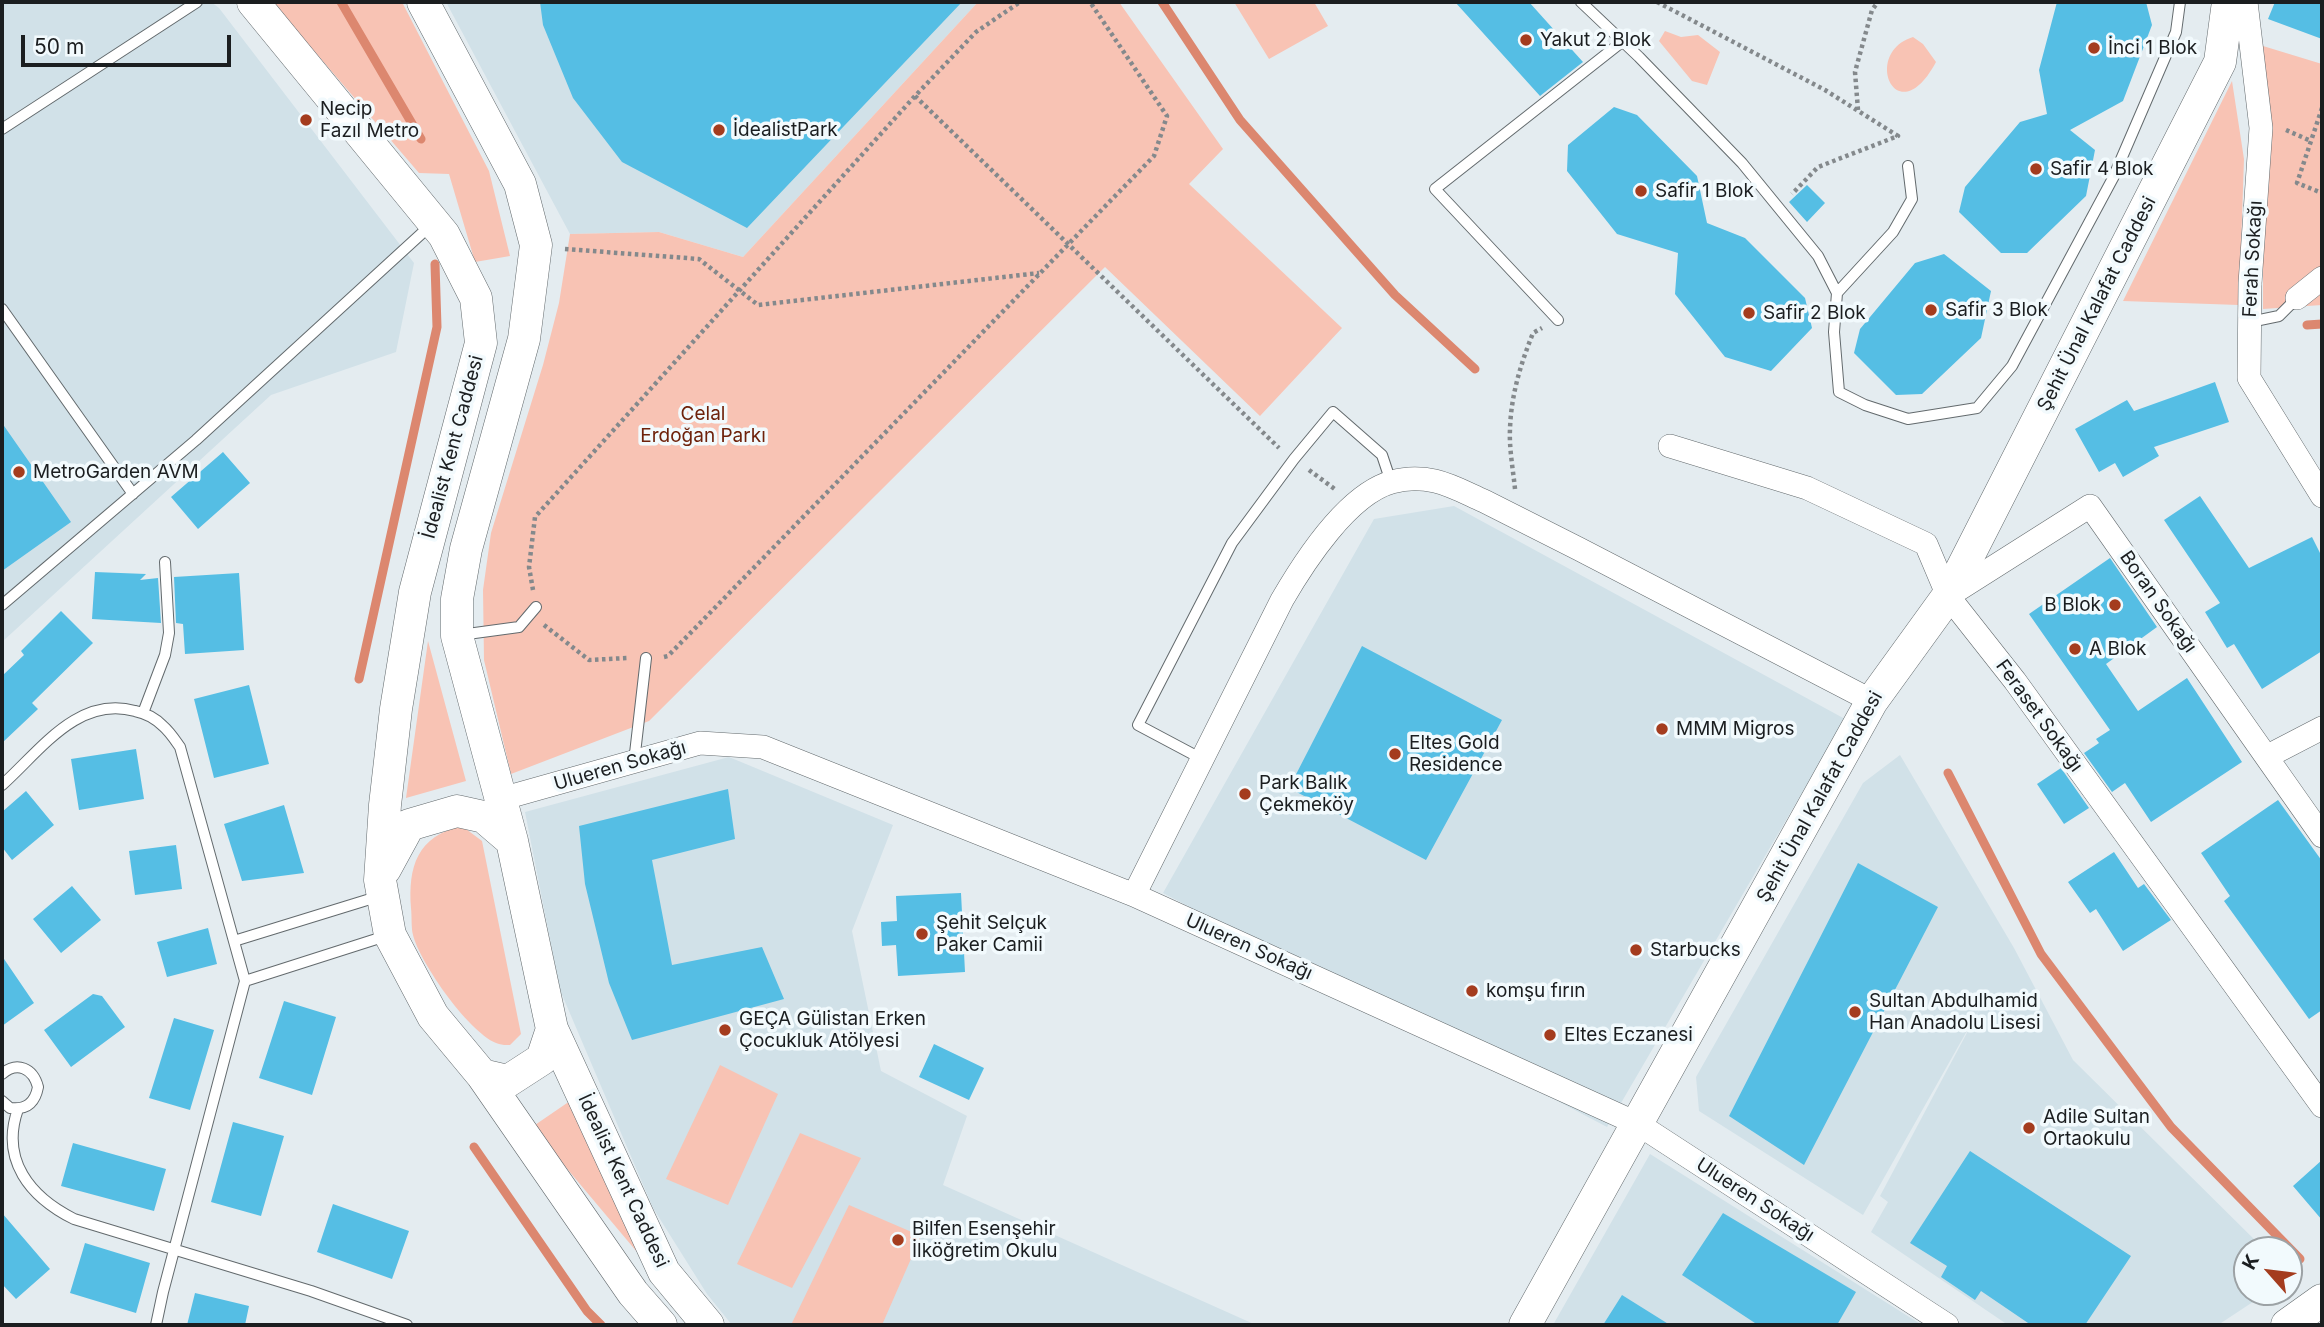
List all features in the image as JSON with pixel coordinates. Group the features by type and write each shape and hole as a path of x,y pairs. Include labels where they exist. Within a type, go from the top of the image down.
{"street":[{"name":"İdealist Kent Caddesi","path":"253,2 444,235 476,298 481,343 415,592 396,709 385,805 381,887 390,935 433,1016 482,1075 633,1293 661,1325"},
{"name":"İdealist Kent Caddesi","path":"423,2 520,184 536,247 524,339 466,550 457,599 457,636 512,841 552,1029 664,1272 708,1325"},
{"name":"Şehit Ünal Kalafat Caddesi","path":"1525,1325 1872,701 1948,596 2220,62 2228,2"},
{"name":"Ferah Sokağı","path":"2246,2 2261,128 2250,283 2249,378 2322,495"},
{"path":"2297,298 2322,278"},
{"name":"Feraset Sokağı","path":"1670,446 1807,488 1926,544 1948,596 2015,681 2322,1107"},
{"path":"1134,895 1282,600 1303,564 1328,532 1356,505 1373,491 1391,482 1433,480 1452,486 1518,517 1872,701"},
{"name":"Boran Sokağı","path":"1948,596 2090,506 2322,836"},
{"path":"2268,756 2322,728"},
{"name":"Ulueren Sokağı","path":"501,799 700,743 764,747 1134,895 1639,1124 1947,1325"},
{"path":"381,887 409,825 457,811 484,817 512,841"},
{"path":"482,1075 508,1081 542,1059 552,1029"},
{"path":"2287,1325 2322,1300"}],"lane":[{"path":"2,128 197,2"},
{"path":"1581,2 1623,41 1742,163 1818,256 1837,293 1834,332 1839,392 1865,405 1908,419 1977,408 2012,366 2113,178 2176,32 2180,2"},
{"path":"1558,320 1435,189 1623,41"},
{"path":"1837,293 1893,232 1912,199 1908,166"},
{"path":"2,605 196,440 434,223"},
{"path":"2250,322 2279,316 2297,298"},
{"path":"2,309 133,494"},
{"path":"1202,759 1138,725 1232,543 1294,459 1333,412 1382,455 1391,482"},
{"path":"143,713 169,633 165,562"},
{"path":"457,636 519,627 536,607"},
{"path":"634,762 646,658"},
{"path":"2,785 66,725 85,713 104,708 125,708 143,713 162,724 180,747 244,981 156,1325"},
{"path":"233,942 381,887"},
{"path":"244,981 390,935"},
{"path":"2,1074 16,1067 32,1072 38,1087 33,1102 18,1109 10,1108 2,1101"},
{"path":"18,1109 11,1133 13,1159 23,1179 36,1195 54,1209 74,1219 310,1291 407,1325"}],"path":[{"path":"1020,2 976,32 915,96 535,517 528,567 541,622 589,660 668,656 1154,156 1167,116 1090,2"},
{"path":"1657,2 1825,90 1898,136 1818,167 1779,207"},
{"path":"1858,111 1855,72 1872,10 1878,2"},
{"path":"915,96 1278,447 1356,505"},
{"path":"2322,107 2297,183 2322,193"},
{"path":"536,247 699,259 758,304 1041,273"},
{"path":"1518,517 1510,430 1513,401 1522,360 1533,333 1558,320"}],"shaded area":[{"path":"2,2 211,2 219,8 414,263 396,352 271,395 2,642"},
{"name":"İdealistPark","path":"446,2 978,2 743,257 659,232 570,234"},
{"path":"1454,506 1845,719 1607,1127 1163,893 1374,519"},
{"path":"1900,755 2014,948 2073,1060 2251,1236 2233,1236 2233,1306 2247,1306 2218,1325 2008,1325 1871,1232 1888,1202 1880,1196 1985,999 1863,1215 1699,1111 1696,1077 1863,783"},
{"name":"GEÇA Gülistan Erken Çocukluk Atölyesi","path":"729,757 893,825 852,931 881,1071 967,1116 943,1185 1256,1325 732,1325 707,1294 653,1208 560,990 525,812"},
{"path":"1650,1154 1922,1325 1553,1325"}],"green space":[{"path":"272,2 402,2 489,171 510,256 475,262 449,174 419,173"},
{"name":"Celal Erdoğan Parkı","path":"978,2 1119,2 1223,149 1189,184 1342,328 1260,416 1105,267 649,721 511,774 484,660 483,590 491,533 543,365 559,303 570,234 659,232 743,257"},
{"path":"1234,2 1314,2 1328,26 1269,59"},
{"path":"1665,31 1681,37 1698,35 1720,52 1707,85 1692,81 1659,41"},
{"path":"1913,37 1923,44 1936,62 1922,83 1909,91 1898,90 1890,83 1887,71 1889,58 1897,46"},
{"path":"2263,46 2322,64 2322,305 2263,309"},
{"path":"2232,81 2244,159 2239,305 2123,301"},
{"path":"428,641 466,781 406,798"},
{"path":"462,826 482,841 521,1034 510,1045 499,1044 488,1038 461,1013 425,963 413,935 411,879 419,855 435,837"},
{"path":"720,1065 778,1094 728,1205 666,1179"},
{"path":"570,1101 637,1252 532,1127"},
{"path":"800,1133 861,1158 792,1288 737,1264"},
{"path":"849,1205 921,1236 882,1325 791,1325"}],"building":[{"name":"İdealistPark","path":"540,2 962,2 747,228 622,162 573,98 543,25"},
{"name":"Yakut 2 Blok","path":"1455,2 1529,2 1583,62 1540,96"},
{"path":"2057,2 2146,2 2152,25 2123,101 2070,130 2095,150 2086,196 2027,253 2001,253 1959,212 1965,187 2020,122 2047,114 2039,70"},
{"path":"2275,2 2322,2 2322,39 2268,19"},
{"path":"1614,107 1637,115 1697,176 1707,223 1745,238 1805,298 1812,328 1771,371 1725,357 1675,294 1678,253 1617,234 1567,171 1568,145"},
{"path":"1807,185 1825,203 1807,222 1789,202"},
{"name":"Safir 3 Blok","path":"1944,254 1991,291 1981,338 1922,394 1896,395 1854,353 1860,329 1915,263"},
{"path":"2215,382 2229,422 2154,447 2159,456 2123,477 2115,463 2099,472 2075,429 2127,400 2134,411"},
{"name":"MetroGarden AVM","path":"2,423 71,522 2,571"},
{"path":"223,452 250,483 198,529 171,497"},
{"path":"2200,496 2249,568 2312,537 2322,557 2322,651 2262,689 2234,644 2227,648 2205,612 2220,603 2164,520"},
{"path":"2110,558 2157,627 2106,664 2138,711 2187,678 2242,762 2151,822 2125,783 2112,792 2084,753 2099,743 2096,739 2110,730 2029,614"},
{"path":"95,572 146,574 140,580 158,578 161,623 92,619"},
{"path":"239,573 244,650 185,654 183,624 176,623 174,577"},
{"path":"61,611 93,643 32,703 38,709 2,743 2,676 24,655 21,651"},
{"name":"Eltes Gold Residence","path":"1362,646 1502,720 1426,860 1289,788"},
{"path":"249,685 269,764 214,778 194,699"},
{"path":"136,749 144,799 79,810 71,759"},
{"path":"2061,768 2089,808 2064,824 2037,784"},
{"name":"GEÇA Gülistan Erken Çocukluk Atölyesi","path":"728,789 735,839 652,860 672,965 762,947 784,999 632,1040 609,983 585,884 579,826"},
{"path":"26,791 54,825 12,860 2,847 2,812"},
{"path":"2278,800 2322,861 2322,1010 2309,1019 2224,901 2230,896 2201,853"},
{"path":"284,805 304,873 242,881 224,824"},
{"path":"176,845 182,889 135,895 129,851"},
{"path":"2114,852 2138,888 2144,884 2171,920 2123,951 2096,909 2090,913 2068,882"},
{"name":"Sultan Abdulhamid Han Anadolu Lisesi","path":"1858,863 1938,907 1804,1165 1729,1116"},
{"path":"72,886 101,920 61,953 33,919"},
{"name":"Şehit Selçuk Paker Camii","path":"961,893 965,972 898,976 896,945 882,946 881,922 897,921 896,896"},
{"path":"208,928 217,964 167,977 157,942"},
{"path":"2,956 34,1003 2,1026"},
{"path":"93,994 102,996 125,1027 71,1067 44,1030"},
{"path":"284,1001 336,1017 312,1095 259,1078"},
{"path":"174,1018 214,1030 190,1110 149,1098"},
{"path":"934,1044 984,1068 969,1100 919,1077"},
{"path":"233,1122 284,1136 261,1216 211,1202"},
{"path":"73,1143 166,1169 154,1211 61,1186"},
{"name":"Adile Sultan Ortaokulu","path":"1970,1151 2131,1256 2085,1325 2031,1325 1981,1291 1975,1300 1941,1277 1947,1266 1910,1243"},
{"path":"2322,1160 2322,1220 2293,1186"},
{"path":"333,1204 409,1231 392,1279 317,1252"},
{"path":"2,1213 50,1269 16,1299 2,1284"},
{"path":"1723,1213 1856,1292 1837,1325 1758,1325 1682,1275"},
{"path":"85,1243 150,1263 136,1313 70,1293"},
{"path":"195,1293 249,1306 245,1325 187,1325"},
{"path":"1622,1295 1670,1325 1603,1325"}],"waterway":[{"path":"341,2 421,139"},
{"path":"1162,2 1240,120 1395,295 1475,369"},
{"path":"359,679 437,327 435,264"},
{"path":"2307,325 2322,324"},
{"path":"1948,773 2041,954 2171,1127 2278,1236"},
{"path":"474,1147 587,1311 601,1325"}],"place":[{"name":"Yakut 2 Blok","path":"1526,40"},
{"name":"İnci 1 Blok","path":"2094,48"},
{"name":"Necip Fazıl Metro","path":"306,120"},
{"name":"İdealistPark","path":"719,130"},
{"name":"Safir 4 Blok","path":"2036,169"},
{"name":"Safir 1 Blok","path":"1641,191"},
{"name":"Safir 3 Blok","path":"1931,310"},
{"name":"Safir 2 Blok","path":"1749,313"},
{"name":"MetroGarden AVM","path":"19,472"},
{"name":"B Blok","path":"2115,605"},
{"name":"A Blok","path":"2075,649"},
{"name":"MMM Migros","path":"1662,729"},
{"name":"Eltes Gold Residence","path":"1395,754"},
{"name":"Park Balık Çekmeköy","path":"1245,794"},
{"name":"Şehit Selçuk Paker Camii","path":"922,934"},
{"name":"Starbucks","path":"1636,950"},
{"name":"komşu fırın","path":"1472,991"},
{"name":"Sultan Abdulhamid Han Anadolu Lisesi","path":"1855,1012"},
{"name":"GEÇA Gülistan Erken Çocukluk Atölyesi","path":"725,1030"},
{"name":"Eltes Eczanesi","path":"1550,1035"},
{"name":"Adile Sultan Ortaokulu","path":"2029,1128"},
{"name":"Bilfen Esenşehir İlköğretim Okulu","path":"898,1240"}]}
